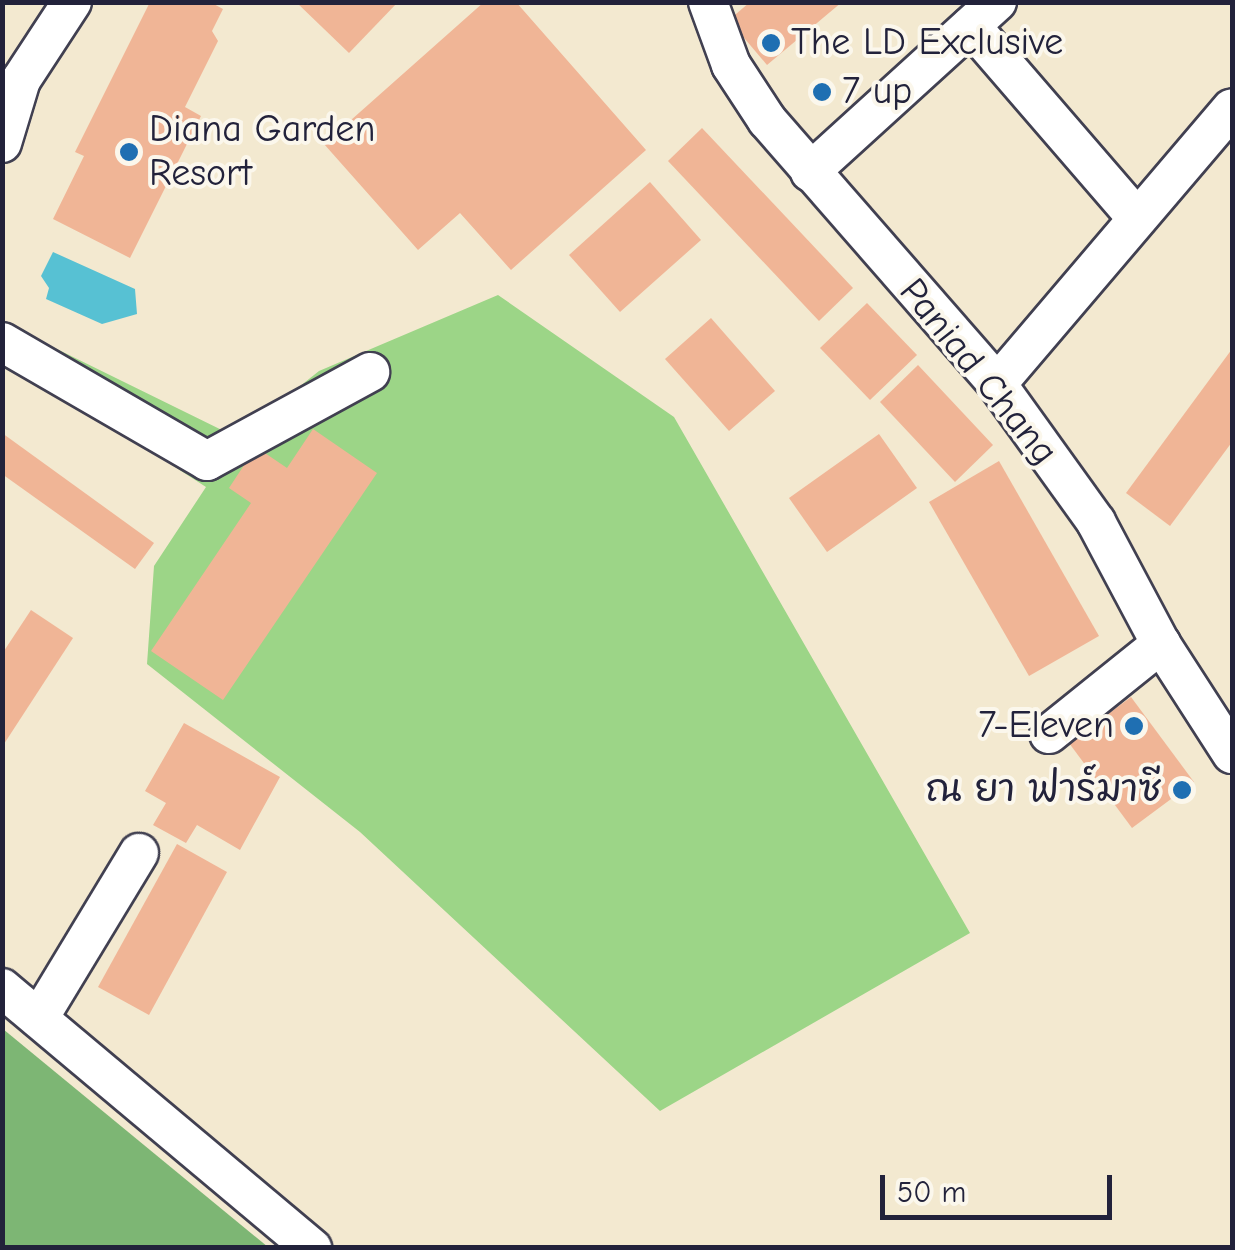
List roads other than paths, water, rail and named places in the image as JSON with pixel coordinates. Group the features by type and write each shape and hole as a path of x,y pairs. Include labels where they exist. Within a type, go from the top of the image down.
{"street":[{"path":"2,143 22,80 72,2"},
{"name":"Paniad Chang","path":"708,2 731,65 810,172 996,384 1096,522 1161,644 1232,754"},
{"path":"810,172 984,14 1138,218"},
{"path":"996,384 1232,108"},
{"path":"2,342 207,461 370,372"},
{"path":"1050,734 1161,644"},
{"path":"40,1018 139,854"},
{"path":"2,988 312,1248"}],"water":[{"path":"53,252 135,289 137,314 102,324 46,299 49,288 41,276"}],"place":[{"name":"The LD Exclusive","path":"771,43"},
{"name":"7 up","path":"822,92"},
{"name":"Diana Garden Resort","path":"129,152"},
{"name":"7-Eleven","path":"1134,726"},
{"name":"ณ ยา ฟาร์มาซี","path":"1182,790"}]}
